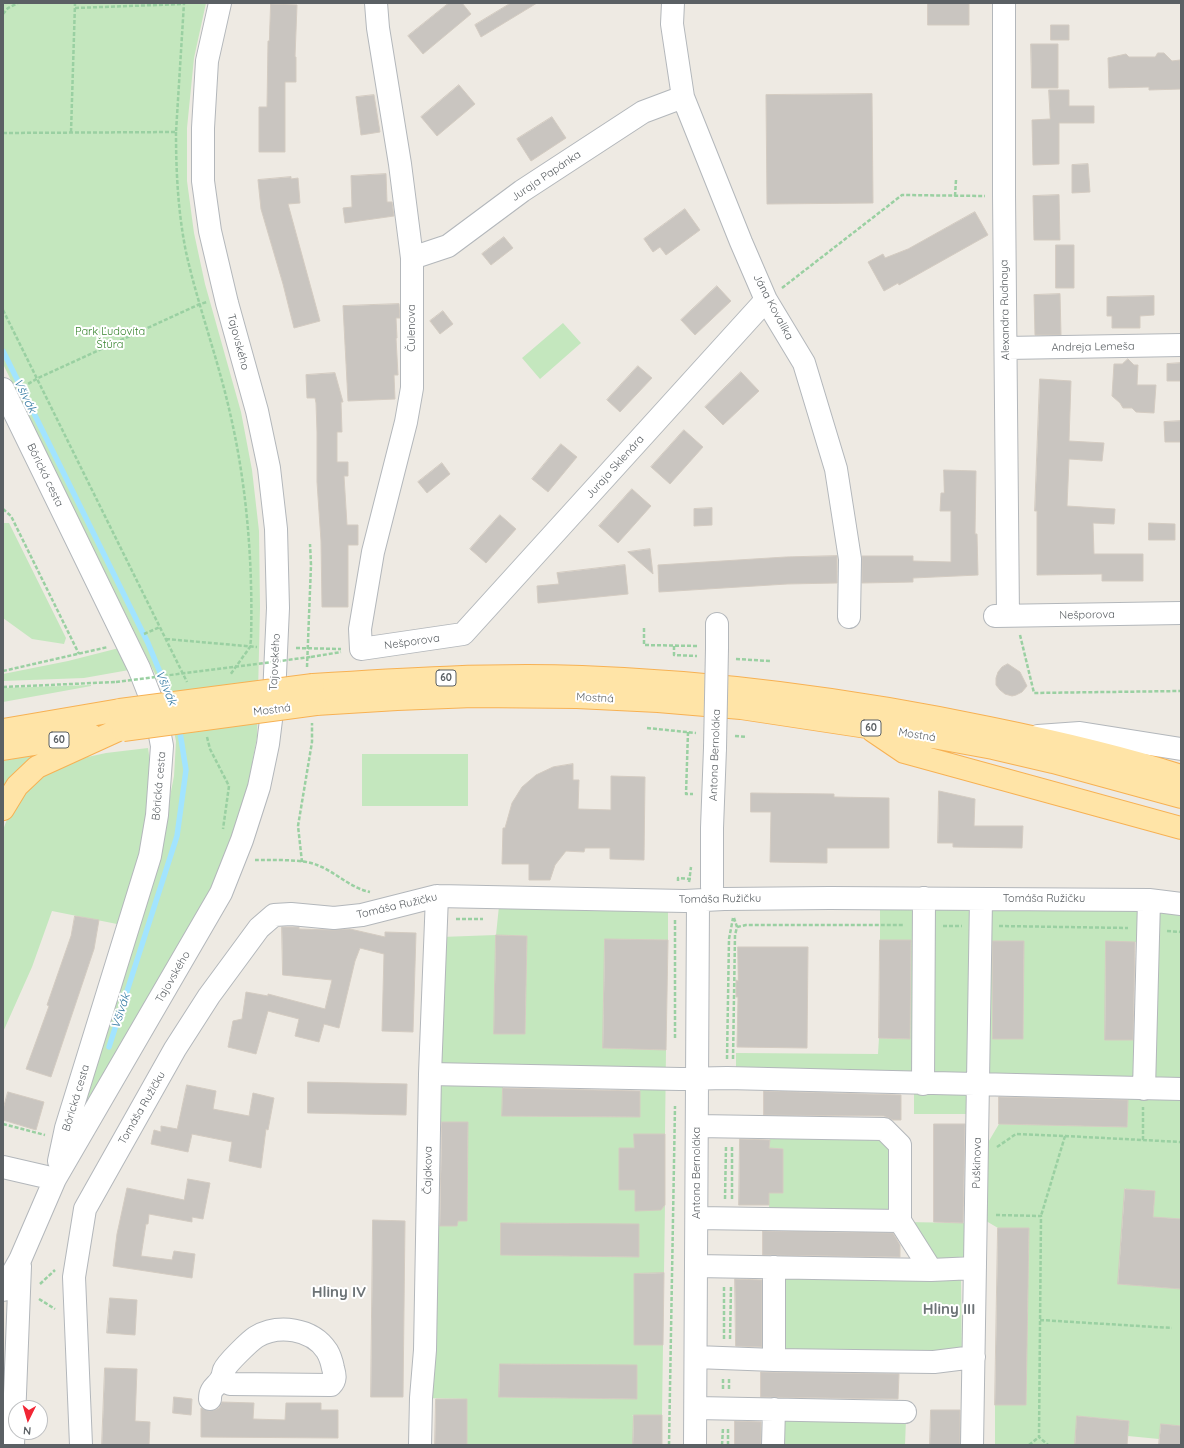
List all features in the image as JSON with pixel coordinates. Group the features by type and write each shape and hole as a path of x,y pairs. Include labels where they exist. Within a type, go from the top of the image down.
{"main road":[{"name":"Mostná","path":"3,730 116,721 312,695 397,679 579,677 658,680 814,697 937,717 1057,742 1181,776"},
{"name":"Mostná","path":"312,695 397,699 473,696 585,697 741,708 993,748 1053,762 1181,797"},
{"path":"3,716 116,721"},
{"name":"Mostná","path":"3,749 116,721"},
{"path":"3,809 17,786 37,767 116,721"},
{"path":"867,727 904,752 1181,828"}],"street":[{"name":"Tajovského","path":"3,1290 20,1260 55,1180 221,893 237,854 260,787 268,744 274,696 278,608 276,530 269,468 257,411 227,303 210,231 203,181 202,128 207,61 220,3"},
{"name":"Čulenova","path":"361,649 360,629 373,552 406,422 412,388 412,258 400,164 378,28 376,3"},
{"name":"Jána Kovalíka","path":"673,3 672,24 683,97 738,235 766,300 804,363 836,469 850,559 849,617"},
{"name":"Alexandra Rudnaya","path":"1001,616 1006,348 1004,3"},
{"name":"Juraja Papánka","path":"412,258 448,246 522,191 643,112 683,97"},
{"name":"Juraja Sklenára","path":"463,634 766,300"},
{"name":"Andreja Lemeša","path":"1006,348 1181,345"},
{"name":"Bôrická cesta","path":"3,389 139,668 155,709 162,746 157,815 150,856 66,1128 55,1180"},
{"name":"Nešporova","path":"1001,616 1181,613"},
{"name":"Antona Bernoláka","path":"696,1445 698,1078 712,891 712,828 715,748 709,652 716,624"},
{"name":"Nešporova","path":"361,649 463,634"},
{"path":"1030,736 1080,733 1181,749"},
{"name":"Tomáša Ružičku","path":"81,1445 74,1277 85,1209 175,1049 208,996 259,928 274,915 291,914 334,918 355,916 437,896 675,900 712,891 924,898 1149,900 1181,904"},
{"name":"Čajakova","path":"420,1445 421,1398 425,1350 430,1074 437,896"},
{"path":"923,1084 924,898"},
{"name":"Puškinova","path":"972,1445 980,899"},
{"path":"1144,1089 1149,900"},
{"path":"430,1074 676,1079 698,1078 1181,1089"},
{"path":"697,1126 884,1129 900,1145 900,1221 931,1270"},
{"path":"3,1167 55,1180"},
{"path":"697,1218 900,1221"},
{"path":"12,1445 20,1260"},
{"path":"696,1266 774,1266 931,1270 975,1268"},
{"path":"774,1266 774,1360"},
{"path":"210,1399 212,1388 221,1380 224,1369 255,1338 264,1333 286,1329 307,1335 318,1342 326,1351 335,1375 334,1382 331,1386 230,1384 221,1380"},
{"path":"696,1357 774,1360 934,1362 974,1357"},
{"path":"696,1408 905,1412"},
{"path":"773,1445 774,1409"}],"path":[{"path":"3,14 8,8 18,3"},
{"path":"70,132 75,3"},
{"path":"3,310 166,639 250,647 251,621 247,524 238,456 230,413 186,252 179,210 176,165 176,132 184,3 75,8"},
{"path":"3,133 176,132"},
{"path":"955,196 956,180"},
{"path":"766,300 902,195 988,196"},
{"path":"27,385 38,378 205,302"},
{"path":"3,509 11,516 79,654"},
{"path":"302,862 298,826 312,742 312,695 308,649 311,565 310,544"},
{"path":"1001,616 1020,632 1034,693 1181,692"},
{"path":"148,632 160,627"},
{"path":"644,628 644,645 694,646"},
{"path":"3,671 111,646"},
{"path":"674,646 674,655 709,652"},
{"path":"308,649 324,649"},
{"path":"3,687 116,682 311,657 361,649"},
{"path":"686,782 688,732"},
{"path":"207,737 210,749 229,786 222,832"},
{"path":"237,854 251,860 317,864 362,890 377,892"},
{"path":"675,1041 675,900 678,878 712,891 734,916 737,927 735,935 733,1079"},
{"path":"669,1445 676,1079"},
{"path":"1142,1140 1144,1089"},
{"path":"3,1124 48,1136"},
{"path":"732,1126 732,1219"},
{"path":"977,1161 1016,1134 1181,1142"},
{"path":"1048,1445 1039,1437 1041,1216 1065,1136"},
{"path":"976,1215 1041,1216"},
{"path":"728,1445 731,1266"},
{"path":"36,1298 76,1322"},
{"path":"1040,1320 1172,1328"},
{"path":"1029,1445 1039,1437"}],"green space":[{"name":"Park Ľudovíta Štúra","path":"3,3 206,3 194,58 187,128 187,181 194,233 205,284 241,412 252,470 259,531 260,607 257,737 248,786 232,839 219,871 193,923 88,1100 85,1100 158,858 174,776 176,741 170,712 157,678 3,364"},
{"path":"563,323 581,343 540,379 522,358"},
{"path":"3,523 9,523 66,638 64,644 32,639 3,618"},
{"path":"119,648 129,670 84,678 3,681 3,674 68,661"},
{"path":"91,686 3,702 3,688"},
{"path":"148,748 152,775 142,855 122,925 52,911 32,967 3,1032 3,830 10,811 39,774 78,759 106,753"},
{"path":"38,754 39,756 3,794 3,761"},
{"path":"362,754 468,754 468,806 362,806"},
{"path":"880,905 1138,908 1181,913 1181,1085 966,1080 966,1114 914,1114 914,1078 736,1075 736,1053 878,1054 879,1038 910,1039 911,941 880,940","holes":["1024,941 1023,1039 994,1039","1106,942 1136,942 1136,1040 1105,1039"]},
{"path":"499,906 668,908 668,940 605,939 603,1048 666,1050 665,1134 634,1148 619,1149 619,1190 635,1190 635,1204 652,1204 654,1210 661,1210 665,1204 664,1273 634,1274 634,1344 663,1345 662,1415 632,1415 634,1416 633,1445 467,1445 467,1399 421,1398 427,1226 457,1226 457,1221 467,1221 468,1122 435,1122 441,937 496,935","holes":["496,935 527,936 525,1034 495,1034","503,1084 640,1085 640,1117 503,1116","501,1223 639,1225 639,1257 501,1255","500,1364 598,1365 636,1399 499,1397"]},
{"path":"1128,1096 1181,1098 1181,1219 1153,1217 1155,1191 1125,1188 1118,1284 1181,1289 1181,1426 1161,1424 1159,1439 1128,1436 1129,1421 1078,1416 1075,1445 995,1445 995,1405 1026,1405 1029,1228 998,1228 976,1215 977,1161 999,1124 1127,1127"},
{"path":"770,1135 880,1138 893,1148 893,1215 769,1213 769,1193 783,1192 783,1149 769,1148"},
{"path":"904,1222 965,1223 966,1267 931,1273"},
{"path":"961,1276 962,1366 778,1358 778,1277"},
{"path":"777,1419 906,1419 905,1445 776,1445"}],"building":[{"path":"449,3 462,3 471,14 423,54 408,36"},
{"path":"511,3 537,3 481,37 475,25"},
{"path":"928,3 969,3 969,25 928,25"},
{"path":"271,4 297,5 295,57 296,82 285,82 285,152 259,152 259,107 267,107 268,41"},
{"path":"1051,25 1069,25 1069,40 1051,40"},
{"path":"1031,44 1058,44 1058,88 1032,88"},
{"path":"1158,53 1164,53 1172,61 1180,60 1181,89 1149,90 1149,87 1109,88 1108,58 1126,54 1129,57 1155,57"},
{"path":"459,85 475,104 437,136 421,117"},
{"path":"1049,90 1069,90 1069,106 1094,106 1094,123 1059,123 1059,164 1033,165 1032,120 1050,119"},
{"path":"872,94 873,203 767,204 766,95"},
{"path":"374,95 380,132 361,135 356,97"},
{"path":"552,117 566,138 531,161 517,139"},
{"path":"1088,164 1090,192 1072,193 1072,165"},
{"path":"386,174 387,202 392,202 394,216 345,223 343,208 352,207 351,176"},
{"path":"291,177 291,179 298,178 300,203 288,204 320,321 294,328 261,209 258,180"},
{"path":"1059,195 1060,240 1034,240 1033,196"},
{"path":"685,209 700,230 666,255 660,247 653,252 644,239"},
{"path":"975,212 988,235 899,285 898,283 884,291 868,262 883,254 885,258 908,249"},
{"path":"504,237 513,248 491,265 482,254"},
{"path":"1056,245 1074,245 1074,288 1056,288"},
{"path":"717,286 731,301 695,335 681,320"},
{"path":"1060,294 1061,335 1035,335 1034,295"},
{"path":"1154,296 1154,315 1140,316 1140,328 1112,328 1112,316 1107,316 1107,297"},
{"path":"399,304 400,318 396,318 398,375 394,375 395,399 348,401 343,306"},
{"path":"443,311 453,324 440,334 430,321"},
{"path":"1128,359 1134,365 1138,365 1137,385 1156,385 1154,413 1136,412 1132,408 1123,408 1112,396 1114,364 1122,364"},
{"path":"1181,363 1181,381 1167,381 1167,364"},
{"path":"638,366 652,378 620,412 607,400"},
{"path":"741,372 759,391 723,425 705,407"},
{"path":"335,373 343,402 341,402 342,432 337,432 337,462 348,462 348,476 344,476 347,525 358,525 358,545 348,545 348,607 322,607 321,541 317,482 316,403 315,398 307,398 306,375"},
{"path":"1040,379 1071,381 1069,441 1104,443 1102,461 1069,459 1067,506 1115,509 1114,524 1093,523 1094,554 1143,554 1143,581 1102,581 1102,574 1037,575 1037,511 1035,511"},
{"path":"1181,421 1181,442 1165,442 1164,422"},
{"path":"684,430 703,447 670,484 651,467"},
{"path":"561,444 577,457 548,492 532,479"},
{"path":"442,463 450,474 427,493 418,482"},
{"path":"944,470 976,471 975,534 977,534 978,575 913,578 913,582 862,583 862,556 913,556 913,561 951,562 951,511 940,511 941,493 944,493"},
{"path":"632,489 651,506 618,543 599,526"},
{"path":"712,508 712,525 694,526 694,509"},
{"path":"500,515 516,529 486,563 470,549"},
{"path":"1149,523 1175,524 1175,540 1149,540"},
{"path":"650,549 653,574 628,552"},
{"path":"837,556 837,583 787,584 659,592 658,565 786,557"},
{"path":"625,565 628,594 538,603 537,586 559,584 557,573"},
{"path":"1008,664 1020,672 1027,686 1022,692 1012,696 1005,694 996,685 998,672 1002,667"},
{"path":"573,764 573,780 579,780 578,809 611,810 611,776 645,777 644,860 610,859 610,848 585,848 584,852 566,851 555,865 550,880 529,880 529,864 502,864 503,828 505,828 512,803 522,787 536,775 553,767"},
{"path":"939,791 975,799 974,826 1023,826 1022,848 953,847 953,843 938,843"},
{"path":"751,793 834,794 834,797 889,798 889,848 827,848 827,863 770,862 771,812 751,812"},
{"path":"75,916 99,920 94,949 51,1077 26,1069 49,1006 47,1005 71,936"},
{"path":"282,927 333,930 350,929 385,937 385,932 416,933 413,1032 382,1031 384,954 360,948 355,961 339,1028 324,1024 319,1042 295,1036 299,1019 268,1011 256,1054 228,1047 233,1021 242,1019 246,992 268,996 268,994 325,1009 332,980 283,975"},
{"path":"496,935 527,936 525,1034 494,1034"},
{"path":"605,939 668,940 666,1050 603,1048"},
{"path":"880,940 911,940 910,1039 879,1038"},
{"path":"993,941 1024,941 1023,1039 993,1039"},
{"path":"1106,941 1135,942 1133,1040 1105,1040"},
{"path":"738,947 808,947 807,1048 737,1047 738,997 736,997 736,980 738,981"},
{"path":"308,1082 407,1084 406,1115 308,1113"},
{"path":"187,1085 216,1091 213,1109 249,1116 253,1093 274,1098 268,1130 266,1129 261,1168 229,1161 232,1142 192,1134 188,1152 151,1144 154,1130 161,1132 161,1126 177,1129"},
{"path":"503,1088 640,1091 640,1117 502,1116"},
{"path":"764,1091 901,1095 901,1120 893,1120 884,1116 764,1115"},
{"path":"8,1092 44,1102 36,1130 3,1120 3,1110"},
{"path":"999,1097 1128,1100 1127,1127 999,1124"},
{"path":"442,1122 468,1122 467,1221 458,1221 457,1226 440,1226"},
{"path":"934,1124 965,1124 963,1223 934,1222"},
{"path":"634,1134 665,1134 665,1205 661,1210 635,1211 635,1190 619,1190 619,1148 634,1148"},
{"path":"740,1139 770,1140 769,1148 783,1149 783,1193 769,1193 769,1205 739,1205"},
{"path":"188,1179 210,1183 203,1219 192,1217 192,1222 149,1214 141,1256 172,1260 174,1251 195,1254 192,1278 113,1266 117,1234 127,1188 184,1200"},
{"path":"1125,1189 1155,1191 1153,1217 1181,1219 1181,1289 1118,1284"},
{"path":"373,1220 405,1221 403,1397 371,1397"},
{"path":"501,1223 639,1224 639,1257 501,1255"},
{"path":"998,1228 1029,1228 1026,1405 995,1405"},
{"path":"763,1231 893,1233 900,1245 900,1257 763,1255"},
{"path":"664,1273 663,1345 634,1345 634,1274"},
{"path":"735,1279 762,1280 762,1347 736,1346"},
{"path":"110,1298 137,1300 135,1335 107,1333"},
{"path":"500,1364 637,1365 637,1399 499,1397"},
{"path":"105,1368 137,1369 135,1421 150,1422 149,1445 102,1445"},
{"path":"761,1372 899,1374 898,1399 761,1397"},
{"path":"174,1397 192,1399 191,1415 173,1413"},
{"path":"436,1399 467,1399 467,1445 435,1445"},
{"path":"222,1402 254,1403 253,1419 285,1420 286,1403 321,1403 321,1410 338,1410 338,1438 201,1437 201,1408 209,1411 215,1410 219,1408"},
{"path":"931,1410 960,1410 960,1445 930,1445"},
{"path":"634,1415 662,1415 662,1445 633,1445"},
{"path":"1077,1416 1129,1421 1127,1445 1075,1445"},
{"path":"735,1421 761,1422 761,1445 735,1445"},
{"path":"1161,1424 1181,1426 1181,1445 1159,1445"}],"waterway":[{"name":"Všivák","path":"3,351 148,643 171,699"},
{"name":"Všivák","path":"109,1047 177,836 186,770 179,726"}],"district":[{"name":"Hliny IV","path":"339,1292"},
{"name":"Hliny III","path":"949,1309"}]}
